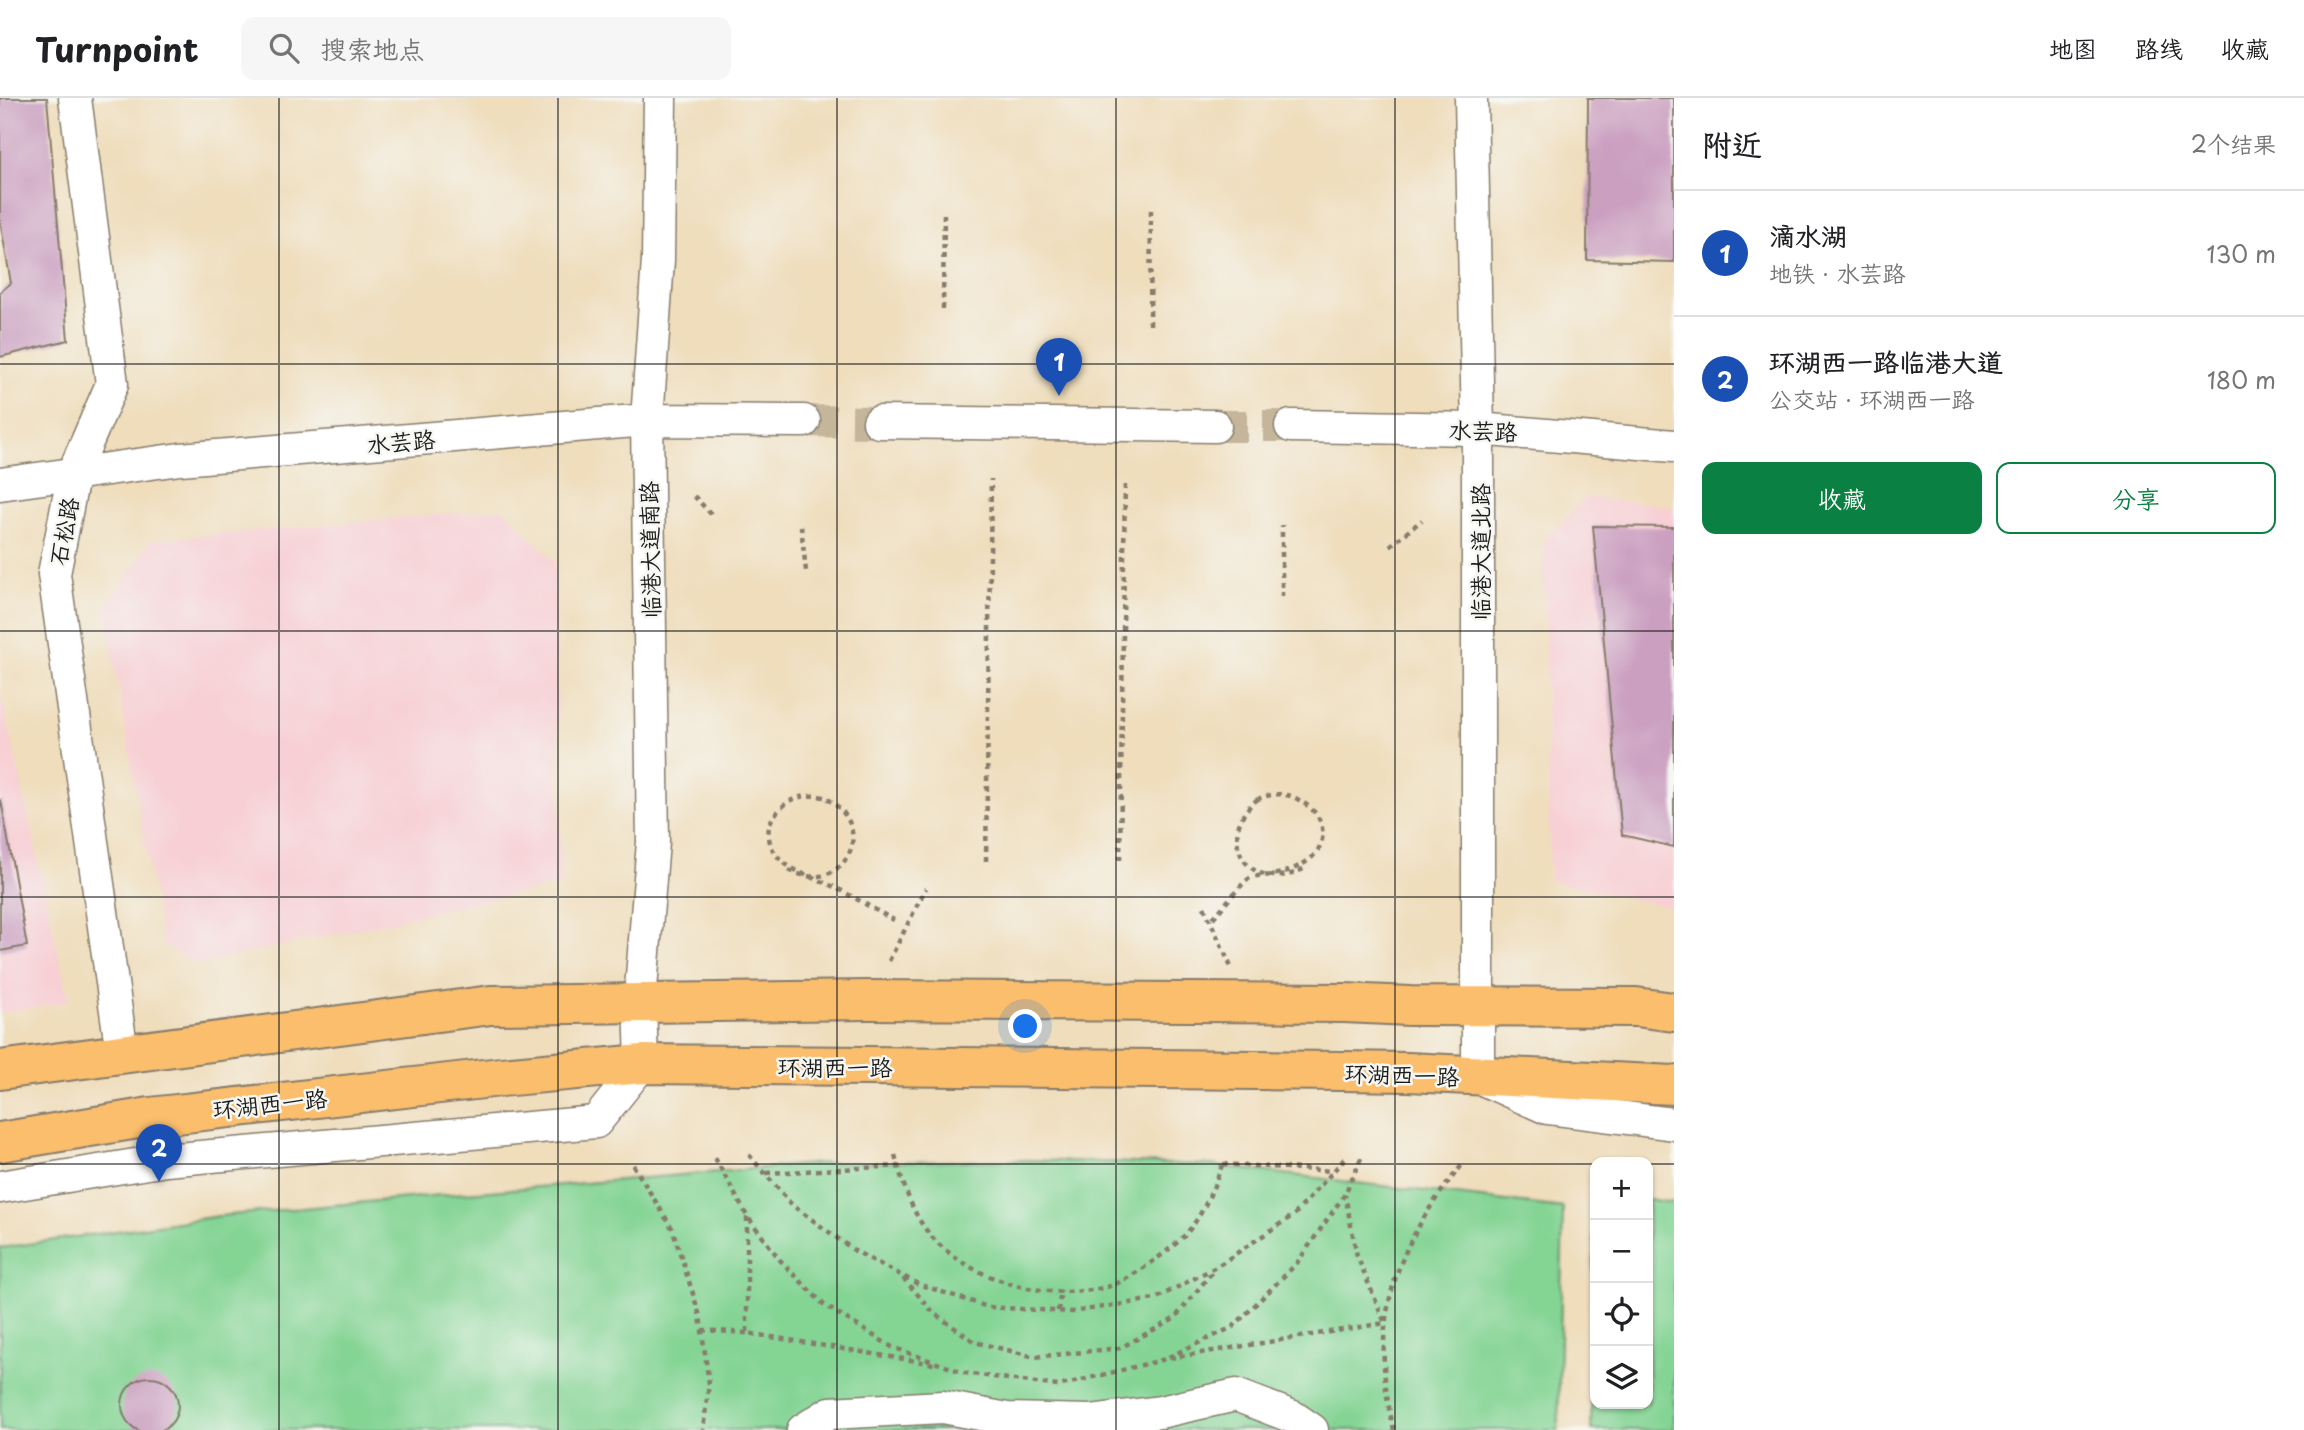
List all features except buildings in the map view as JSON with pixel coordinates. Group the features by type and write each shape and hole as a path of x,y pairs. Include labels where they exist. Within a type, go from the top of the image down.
{"main road":[{"path":"0,1070 491,1005 869,1000 1636,1007 1674,1012"},
{"name":"环湖西一路","path":"0,1142 150,1117 501,1077 642,1064 1408,1072 1674,1085"}],"street":[{"name":"石松路","path":"75,98 112,384 74,472 54,574 122,1053"},
{"name":"临港大道南路","path":"642,1064 640,1001 653,842 647,421 658,260 660,98"},
{"name":"临港大道北路","path":"1471,98 1478,429 1478,1077"},
{"name":"水芸路","path":"0,484 180,459 647,421 804,421"},
{"path":"879,422 1215,426"},
{"name":"水芸路","path":"1291,426 1478,429 1674,446"},
{"path":"0,1187 166,1160 596,1122 642,1064"},
{"path":"1478,1077 1547,1108 1674,1124"},
{"path":"803,1430 830,1413 943,1407 1007,1419 1090,1421 1160,1412 1236,1395 1293,1417 1312,1430"}],"path":[{"path":"1150,325 1151,209"},
{"path":"943,309 944,211"},
{"path":"986,861 991,479"},
{"path":"1120,860 1125,480"},
{"path":"694,496 711,514"},
{"path":"1390,546 1422,520"},
{"path":"1282,525 1282,597"},
{"path":"802,526 806,570"},
{"path":"789,870 805,877 819,877 832,873 850,852 852,825 846,813 836,803 824,797 811,794 797,797 785,804 768,827 769,842 775,852 793,869 831,885 894,920"},
{"path":"1213,918 1250,878 1292,869 1308,861 1321,844 1323,830 1318,815 1308,806 1284,794 1270,794 1258,799 1247,807 1236,832 1243,858 1253,868 1265,875 1292,874 1305,868"},
{"path":"889,961 926,888"},
{"path":"1204,907 1233,971"},
{"path":"749,1155 792,1205 855,1251 918,1284 988,1307 1072,1312 1155,1299 1216,1267 1295,1214 1346,1157"},
{"path":"895,1156 906,1195 931,1237 966,1265 995,1280 1030,1288 1075,1291 1111,1285 1153,1261 1185,1235 1207,1203 1224,1162 1334,1171"},
{"path":"715,1158 747,1216 780,1260 824,1305 892,1347 965,1373 1058,1386 1162,1360 1385,1323"},
{"path":"1162,1360 1233,1327 1297,1263 1345,1194 1361,1158"},
{"path":"1394,1430 1387,1402 1383,1337 1387,1303 1408,1242 1440,1190 1462,1164"},
{"path":"633,1165 672,1228 700,1316 709,1384 703,1430"},
{"path":"765,1174 898,1166"},
{"path":"1345,1194 1357,1256 1385,1323"},
{"path":"747,1216 747,1333"},
{"path":"900,1275 935,1314 975,1342 1035,1357 1120,1348 1174,1319 1216,1267"},
{"path":"1058,1311 1061,1290"},
{"path":"702,1331 747,1333 944,1366"}],"shaded area":[{"path":"1586,497 1674,507 1674,908 1550,881 1543,541"},
{"path":"503,509 555,562 561,884 196,965 162,944 105,608 152,540"},
{"path":"0,688 69,1001 0,1013"}],"green space":[{"path":"1025,1160 1210,1165 1563,1208 1558,1430 0,1430 0,1248 219,1216 429,1196 825,1163"},
{"path":"1653,1200 1674,1203 1674,1430 1591,1430 1591,1409 1653,1409"}],"tunnel":[{"path":"804,421 879,422"},
{"path":"1215,426 1291,426"}],"place":[{"name":"滴水湖","path":"1059,396"},
{"name":"环湖西一路临港大道","path":"159,1182"}]}
